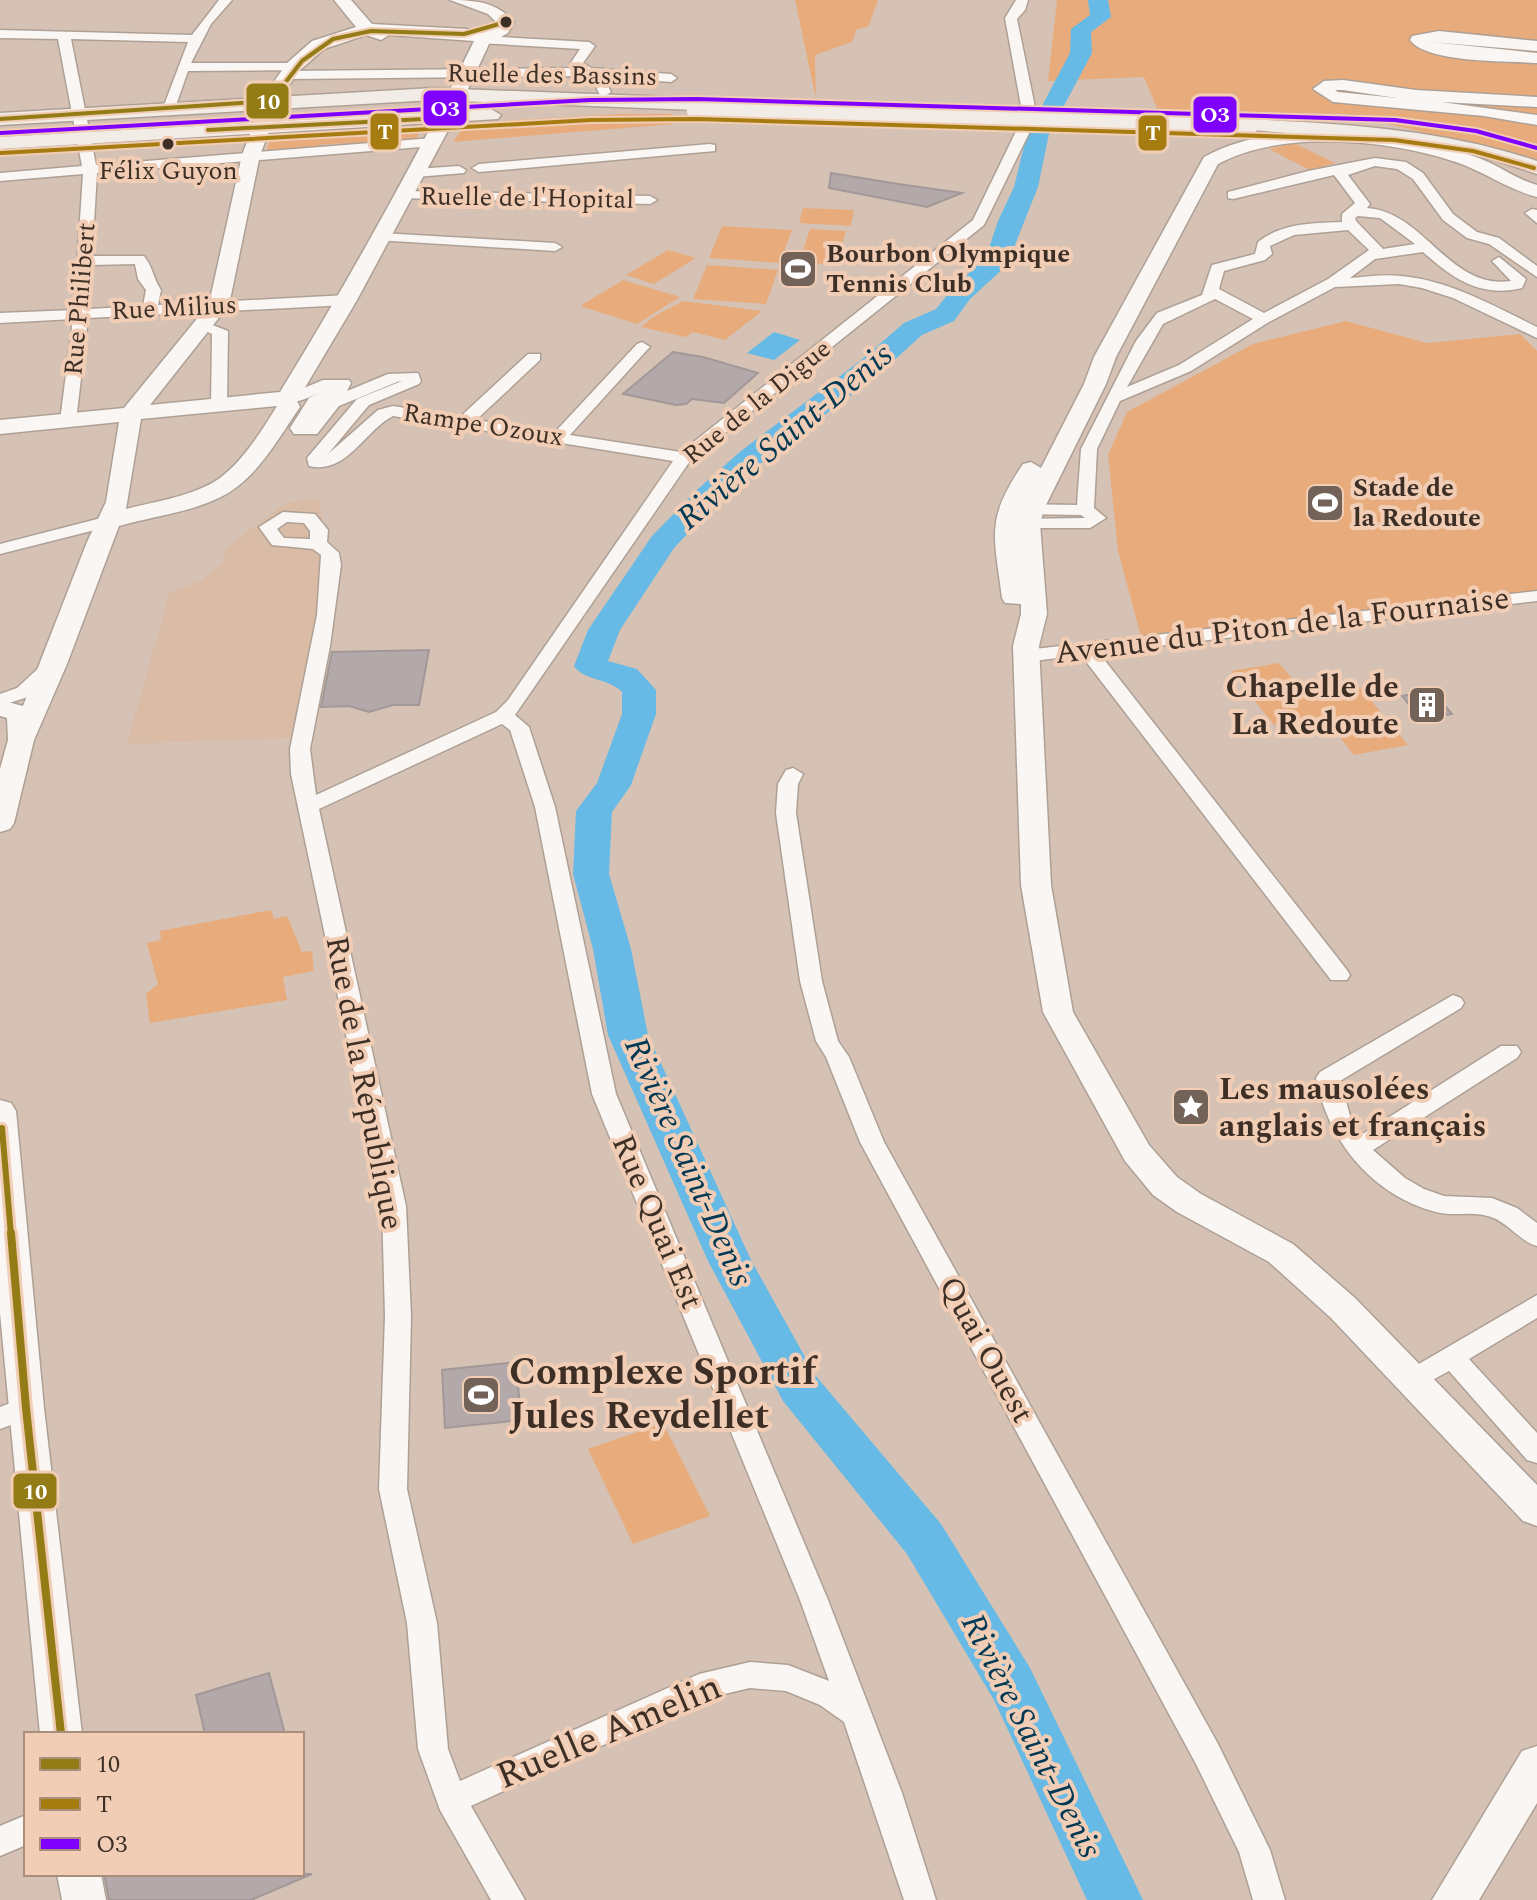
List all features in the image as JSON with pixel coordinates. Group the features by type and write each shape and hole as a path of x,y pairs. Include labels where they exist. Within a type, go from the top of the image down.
{"main road":[{"path":"342,0 367,29 389,36 479,38 502,29 506,22 498,13 458,0"},
{"path":"0,823 21,740 119,512 131,414 219,305 251,155 271,101 291,71 318,45 367,29"},
{"path":"1537,46 1439,36 1418,40 1422,45 1438,50 1537,58"},
{"path":"119,512 225,486 289,407 288,398 347,300 433,142 468,71 479,38"},
{"path":"1537,102 1416,95 1336,85 1322,89 1333,97 1470,110 1537,120"},
{"path":"0,119 271,101 455,94 697,106 1418,125 1537,146"},
{"path":"0,143 697,106"},
{"path":"1248,122 1395,130 1475,141 1537,155"},
{"path":"1248,122 1437,139 1506,156 1537,168"},
{"path":"1534,206 1504,186 1500,178 1472,161 1445,152 1382,142 1283,137 1256,140 1221,152 1211,161 1194,190 1105,357 1095,384 1019,516 1034,614 1026,651 1036,885 1047,964 1058,1012 1078,1052 1137,1153 1165,1186 1189,1203 1281,1253 1343,1308 1414,1379 1537,1510"},
{"path":"0,427 288,398"},
{"path":"0,708 20,713 21,740"},
{"path":"1,1122 13,1413 61,1732"},
{"path":"1454,1900 1537,1765"},
{"path":"79,1876 84,1900"}],"street":[{"path":"169,108 183,67 210,13 226,0"},
{"name":"Rue de la Digue","path":"309,806 503,716 515,704 684,458 979,222 1030,117 1016,5"},
{"path":"0,34 197,39"},
{"name":"Rue Philibert","path":"64,37 90,170 81,313 68,421"},
{"path":"479,38 589,46 576,64 598,79 605,92"},
{"name":"Ruelle des Bassins","path":"183,67 291,71 588,72 671,78"},
{"path":"0,177 433,142"},
{"path":"479,168 710,148"},
{"path":"1019,516 1095,521 1095,514 1085,510 1089,449 1154,321 1203,302 1212,292 1217,268 1260,257 1265,254 1263,245 1267,240 1352,218 1386,216 1473,284 1498,289 1517,285 1519,279 1443,212 1418,176 1401,165 1375,162 1308,175 1233,195"},
{"path":"416,173 459,170"},
{"path":"1343,170 1341,175 1363,204 1352,218"},
{"name":"Ruelle de l'Hopital","path":"404,195 650,200"},
{"path":"1352,218 1373,245 1375,255"},
{"path":"1472,235 1490,239 1537,273"},
{"path":"381,237 555,247"},
{"path":"1113,398 1185,368 1375,255 1425,247"},
{"path":"84,261 132,258 142,261 145,279 154,290 150,308"},
{"path":"1332,283 1399,280 1424,284 1458,295 1537,333"},
{"path":"1212,292 1264,319"},
{"name":"Rue Milius","path":"0,318 347,300"},
{"path":"202,326 220,331 219,405"},
{"path":"560,436 642,347"},
{"path":"465,421 534,357"},
{"name":"Rampe Ozoux","path":"288,398 298,398 333,381 343,383 341,388 315,401 298,428 300,431 311,431 316,429 333,403 394,377 412,376 413,381 409,384 363,402 315,458 315,462 319,463 333,459 384,413 404,411 684,458"},
{"path":"0,549 119,512"},
{"name":"Rue de la République","path":"318,544 330,553 331,575 300,749 301,774 394,1206 398,1316 394,1505 422,1623 433,1749 451,1800 509,1900"},
{"name":"Avenue du Piton de la Fournaise","path":"1026,651 1086,649 1536,599"},
{"path":"1086,649 1339,975"},
{"path":"0,700 24,692 54,664"},
{"name":"Rue Quai Est","path":"503,716 519,727 545,807 604,1094 814,1600 857,1714 920,1900"},
{"name":"Quai Ouest","path":"793,774 788,784 786,813 811,981 827,1041 837,1057 872,1142 1207,1754 1254,1850 1269,1900"},
{"path":"1453,1003 1328,1078 1334,1110 1357,1149 1382,1172 1417,1195 1437,1204 1499,1209 1515,1217 1537,1237"},
{"path":"1357,1149 1509,1052"},
{"path":"1414,1379 1537,1305"},
{"path":"1452,1357 1537,1452"},
{"name":"Ruelle Amelin","path":"451,1800 699,1687 750,1675 788,1678 831,1696 857,1714"},
{"path":"0,1841 24,1831"}],"shaded area":[{"path":"795,0 878,0 868,27 857,29 852,42 815,55 816,99"},
{"path":"1057,0 1537,0 1537,160 1347,114 1158,111 1144,77 1048,81"},
{"path":"672,114 674,124 453,142 467,123"},
{"path":"420,128 416,141 330,144 318,145 323,148 266,152 271,136"},
{"path":"1294,143 1335,163 1310,170 1269,149"},
{"path":"803,208 854,210 851,226 799,223"},
{"path":"722,226 792,230 780,263 709,258"},
{"path":"810,229 846,231 836,265 799,262"},
{"path":"668,250 696,258 654,284 626,275"},
{"path":"707,265 778,270 766,304 693,299"},
{"path":"623,280 680,297 637,324 580,306"},
{"path":"683,301 762,311 725,340 693,332 686,337 641,327"},
{"name":"Stade de la Redoute","path":"1346,321 1427,343 1520,334 1537,351 1537,592 1142,640 1118,551 1108,455 1127,412 1253,344"},
{"path":"319,498 327,555 293,738 127,744 170,592 200,581 223,563 226,548 286,503"},
{"path":"1279,663 1307,696 1360,687 1408,745 1354,755 1323,716 1274,725 1231,671"},
{"path":"271,910 274,919 287,916 302,952 312,951 314,971 283,977 287,1000 150,1023 146,994 158,984 147,943 161,940 160,931"},
{"path":"663,1423 710,1516 633,1544 588,1449"}],"water":[{"path":"774,332 800,340 774,360 747,353"}],"building":[{"path":"831,173 962,193 927,207 829,188"},
{"path":"673,352 758,373 724,403 692,399 686,404 676,405 623,394"},
{"path":"429,650 419,705 393,705 369,712 349,706 321,707 332,652"},
{"name":"Chapelle de La Redoute","path":"1432,691 1452,714 1421,719 1402,696"},
{"name":"Complexe Sportif Jules Reydellet","path":"516,1362 521,1420 445,1428 442,1370"},
{"path":"269,1673 284,1732 205,1732 196,1695"},
{"path":"312,1874 251,1900 109,1900 104,1876"}],"waterway":[{"name":"Rivière Saint-Denis","path":"1098,0 1101,17 1081,29 1081,53 1038,134 1026,187 1010,221 998,260 961,294 945,315 913,329 870,367 751,457 708,495 663,542 604,630 590,666 625,676 639,690 639,714 614,785 594,811 591,874 612,949 628,1035 730,1261 799,1388 924,1539 1012,1684 1115,1900"}],"transit line":[{"name":"10","path":"0,119 271,101 302,61 333,39 371,31 464,34 506,22"},
{"name":"O3","path":"0,133 590,100 697,99 1395,120 1476,131 1537,148"},
{"name":"10","path":"208,130 443,118"},
{"name":"T","path":"1,153 591,120 697,119 1394,140 1473,151 1534,168"},
{"name":"10","path":"2,1128 26,1408 61,1732"}],"place":[{"name":"Félix Guyon","path":"168,144"},
{"name":"Bourbon Olympique Tennis Club","path":"798,269"},
{"name":"Stade de la Redoute","path":"1325,503"},
{"name":"Chapelle de La Redoute","path":"1427,705"},
{"name":"Les mausolées anglais et français","path":"1191,1107"},
{"name":"Complexe Sportif Jules Reydellet","path":"481,1395"}]}
